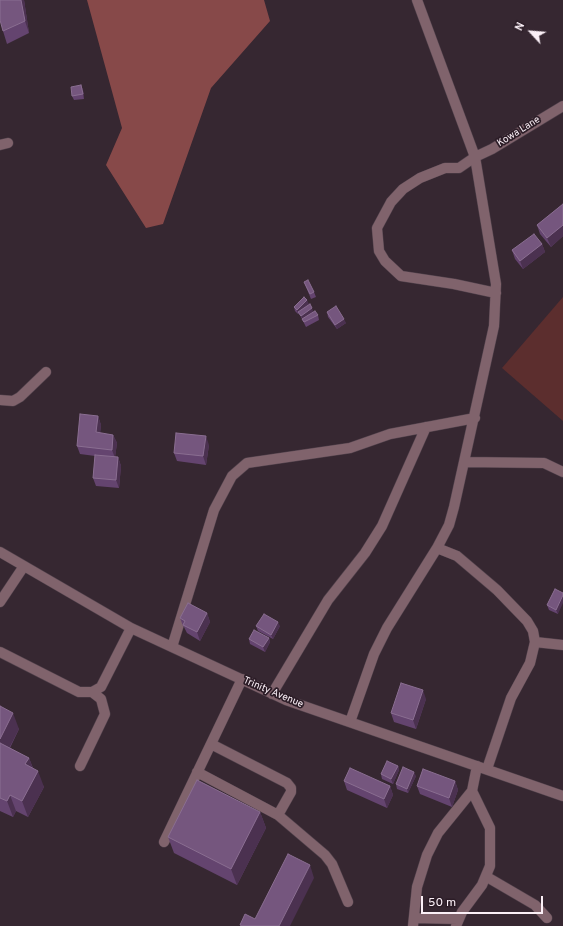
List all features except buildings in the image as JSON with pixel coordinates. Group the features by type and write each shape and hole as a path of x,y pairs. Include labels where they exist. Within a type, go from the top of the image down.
{"street":[{"path":"350,722 374,654 387,628 437,548 449,525 475,418 494,326 496,284 475,157 417,0"},
{"name":"Kowa Lane","path":"496,293 454,284 401,276 384,262 376,239 377,228 391,202 403,189 420,178 445,168 459,168 475,157 492,149 563,106"},
{"path":"0,400 13,401 20,397 46,372"},
{"path":"172,647 214,510 232,476 247,463 350,448 390,434 475,418"},
{"path":"272,694 328,600 365,552 382,526 426,427"},
{"path":"465,462 544,463 563,472"},
{"path":"437,548 457,556 497,590 527,621 533,631 535,642 530,662 511,698 487,769"},
{"name":"Trinity Avenue","path":"0,552 131,628 272,694 563,796"},
{"path":"0,602 24,566"},
{"path":"0,652 79,692 92,692 101,687 131,628"},
{"path":"535,642 563,645"},
{"path":"164,842 242,679"},
{"path":"80,766 105,714 101,699 92,692"},
{"path":"211,744 287,783 291,788 291,792 278,815"},
{"path":"472,791 490,828 490,866 487,877 457,923 414,922 417,887 427,855 438,833 472,791 477,766"},
{"path":"197,772 278,815 330,860 348,902"},
{"path":"487,877 535,905 547,918"}],"shaded area":[{"path":"87,0 264,0 270,21 211,88 163,224 146,228 106,165 122,128"},
{"path":"563,297 563,421 502,368"}]}
